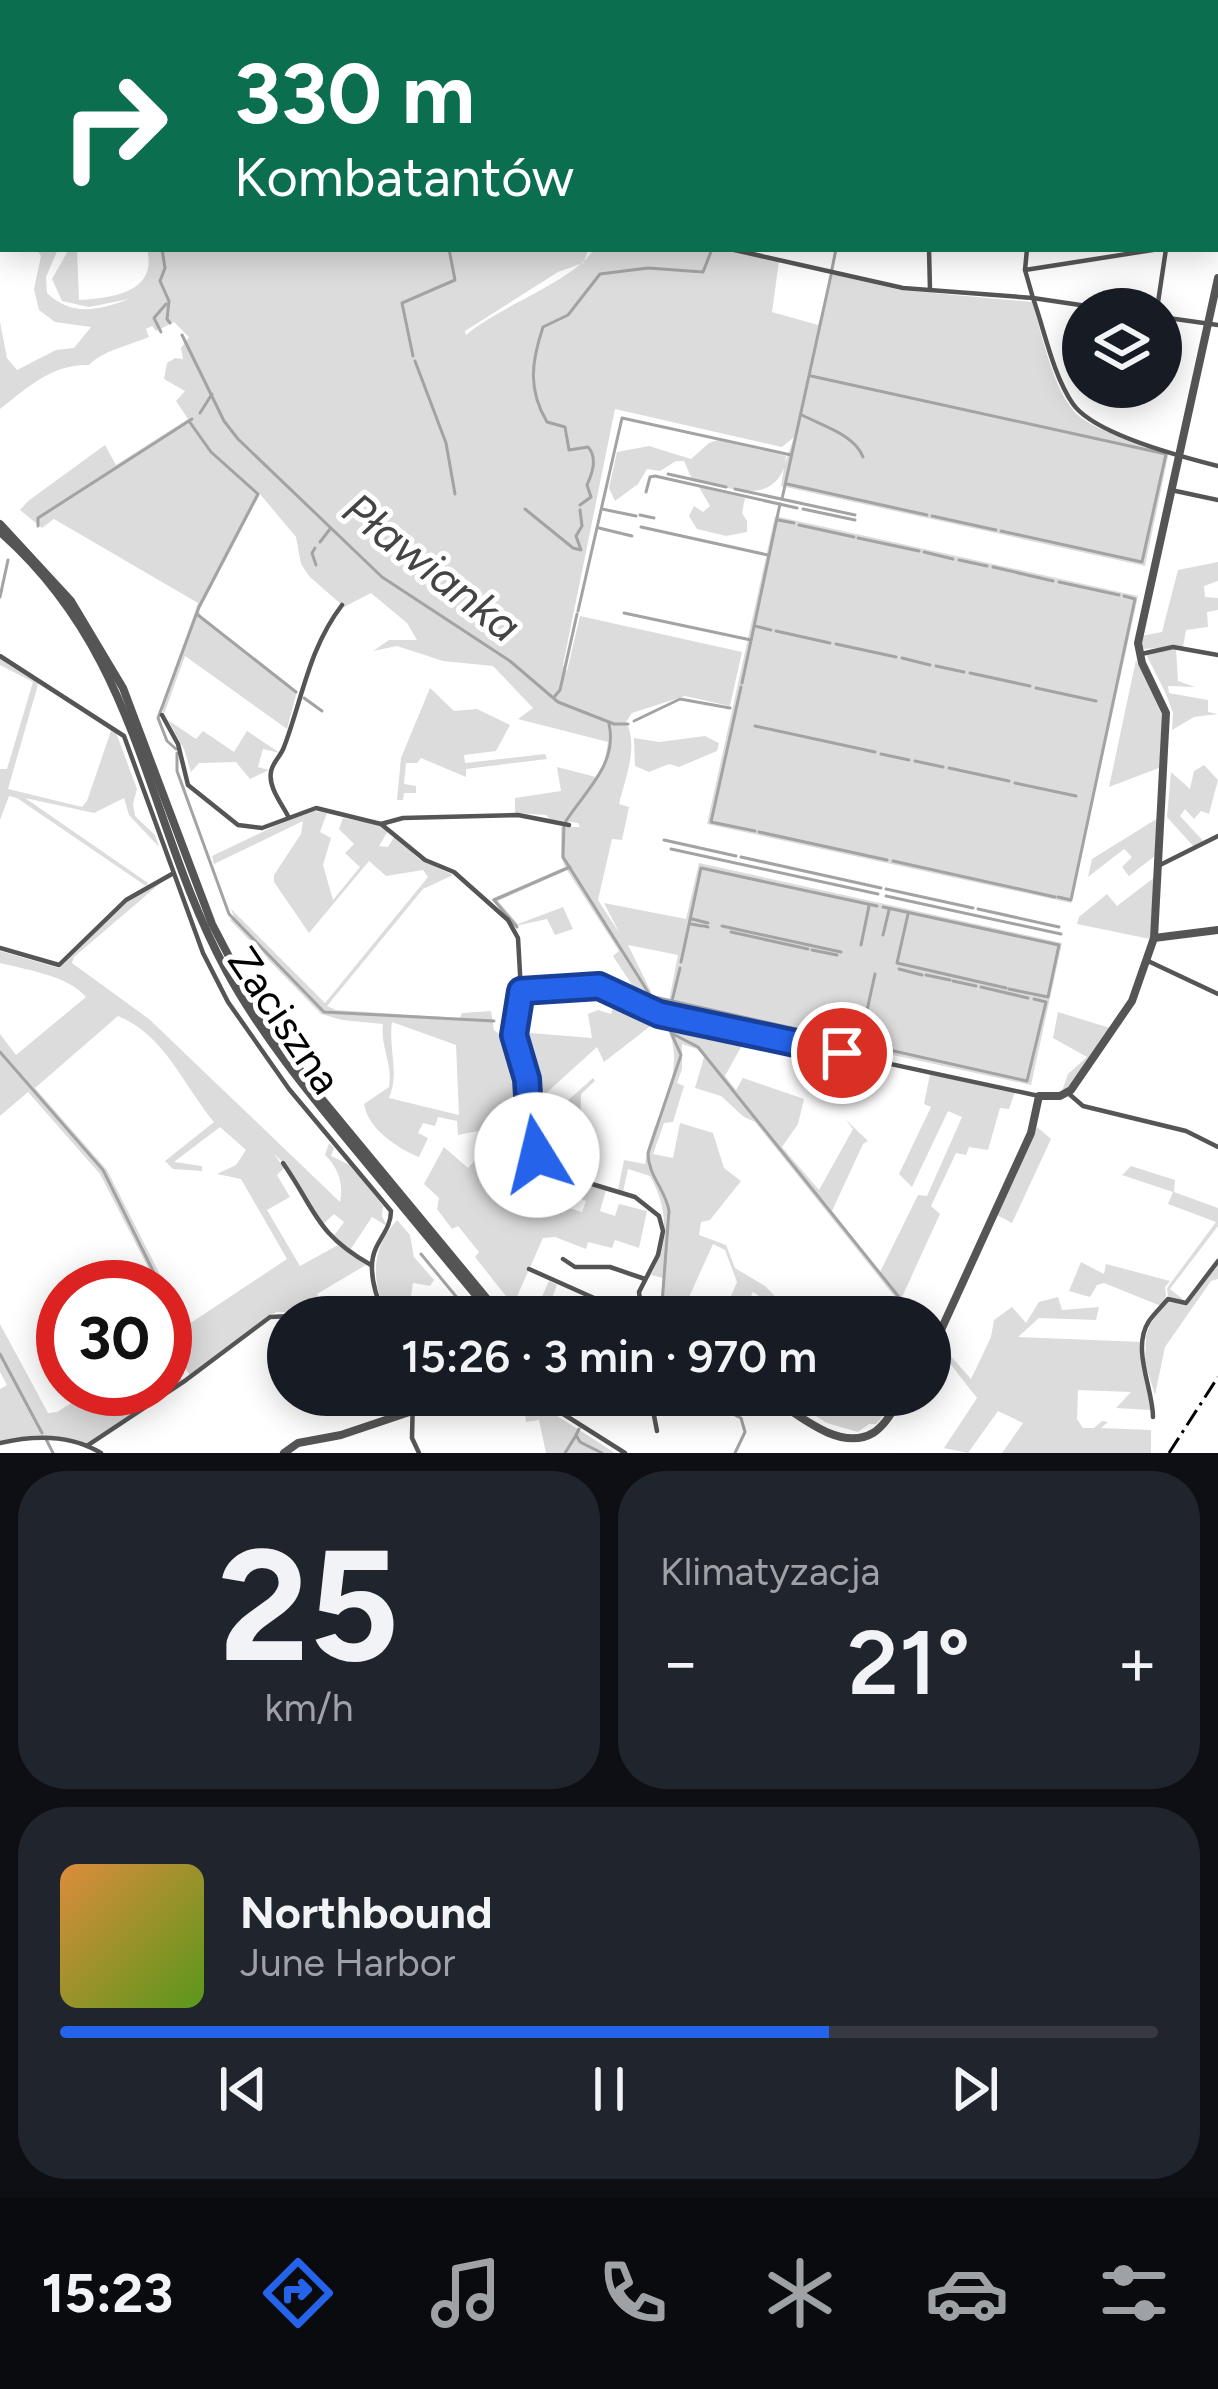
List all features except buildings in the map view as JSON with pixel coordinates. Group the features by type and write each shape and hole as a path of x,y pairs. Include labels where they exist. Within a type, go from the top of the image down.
{"street":[{"path":"743,252 891,286 1062,302"},
{"path":"928,252 930,290"},
{"path":"1027,252 1025,270 1033,298 1064,387 1078,411 1095,423 1218,466"},
{"path":"1025,270 1143,252"},
{"path":"1159,288 1163,252"},
{"path":"1068,1093 1132,1001 1154,938 1166,713 1139,655 1138,638 1213,324 1218,278"},
{"path":"1182,319 1213,324"},
{"path":"1171,490 1218,500"},
{"path":"0,528 58,596 111,678 206,928 255,1019 316,1102 480,1296"},
{"path":"288,816 274,789 271,769 284,747 303,680 342,605"},
{"path":"1139,655 1173,647 1218,656"},
{"name":"Zaciszna","path":"0,656 124,736 202,953 228,1002 289,1089 388,1205 391,1222 373,1252 371,1265"},
{"path":"162,715 178,744 191,789 244,827 262,828 316,808 380,824 425,860 454,872 508,920 518,938 521,991 514,1035 527,1079 531,1146 553,1172 635,1197 658,1216 663,1227 660,1249 638,1296"},
{"path":"380,824 403,818 518,815 568,825"},
{"path":"1160,865 1218,836"},
{"path":"0,949 59,965 126,901 172,874"},
{"path":"1154,938 1218,929"},
{"path":"1148,961 1218,994"},
{"path":"521,991 599,986 664,1015 1039,1096 1068,1093 1083,1106 1186,1131 1218,1148"},
{"path":"951,1308 1031,1132 1039,1096"},
{"path":"284,1163 318,1223 337,1243 371,1265 378,1296"},
{"path":"563,1259 575,1267 610,1267 645,1279"},
{"path":"1153,1417 1153,1396 1142,1356 1147,1326 1168,1299 1186,1303 1218,1261"},
{"path":"529,1269 590,1296"},
{"path":"88,1445 186,1381 267,1319"},
{"path":"284,1453 304,1442 341,1436 402,1416"},
{"path":"414,1416 412,1438 419,1453"},
{"path":"566,1416 625,1453"},
{"path":"657,1416 657,1431"},
{"path":"801,1416 830,1434 859,1438 879,1429 888,1416"},
{"path":"0,1443 39,1437 88,1445 101,1453"}],"shaded area":[{"path":"38,252 57,252 46,277 47,293 66,306 86,309 129,299 89,307 62,301 52,279 67,252 77,252 79,300 117,295 139,284 149,264 147,252 588,252 584,261 592,252 738,252 779,261 772,312 818,325 832,274 900,290 1032,302 1062,393 1062,408 1071,408 1100,429 1169,452 1145,566 781,486 784,468 768,487 745,491 692,479 684,461 676,461 660,471 647,469 638,484 615,501 609,488 617,452 649,446 691,459 718,440 786,456 785,463 794,437 782,447 615,409 563,665 567,671 580,616 742,652 730,706 685,696 632,713 626,722 631,752 619,804 629,807 622,840 612,839 598,900 620,934 604,903 686,919 699,863 1062,943 1031,1085 668,1006 678,955 628,945 658,1013 626,995 632,985 613,956 619,951 567,870 498,901 518,924 563,907 573,929 555,935 547,919 515,926 491,899 565,867 561,827 580,827 546,815 515,813 515,798 561,791 557,767 596,777 604,765 608,742 518,719 533,708 493,666 443,661 397,646 373,651 389,640 417,640 407,623 371,593 344,607 309,576 301,564 296,537 260,494 199,611 297,691 287,729 185,656 164,714 161,707 198,603 54,519 42,528 20,510 105,445 116,465 188,419 176,401 185,391 164,379 167,363 183,359 181,348 189,337 174,322 156,331 152,326 146,329 149,337 89,365 52,373 0,409 0,322 7,358 17,370 56,350 74,348 91,327 55,322 39,310 34,289","holes":["580,264 466,335 465,331 558,272"]},
{"path":"699,487 745,498 742,513 747,532 726,536 697,529 689,516 694,506 703,512 710,506"},
{"path":"775,516 1138,596 1071,903 707,824"},
{"path":"1218,562 1218,581 1204,586 1205,597 1218,598 1218,610 1207,612 1208,627 1186,630 1183,647 1141,649 1141,636 1162,632 1178,570"},
{"path":"1176,649 1178,681 1195,687 1168,686 1169,693 1208,700 1208,712 1218,714 1194,717 1172,730 1173,713 1146,654"},
{"path":"0,658 39,681 8,789 82,807 112,728 115,730 137,789 135,816 155,835 159,847 129,815 124,798 94,813 25,798 148,883 146,886 17,798 9,796 0,820 0,769 7,769 33,682 0,665"},
{"path":"1136,660 1163,717 1158,814 1159,768 1109,787"},
{"path":"430,688 454,711 477,709 510,725 496,751 464,755 465,763 545,754 547,759 466,769 466,777 421,758 406,763 404,784 416,786 416,793 404,793 403,800 397,800 401,758"},
{"path":"168,720 196,739 203,731 234,752 247,731 280,753 263,749 258,767 269,770 250,779 236,762 199,763 191,772"},
{"path":"705,736 719,743 717,751 679,767 669,764 649,772 635,766 634,738 659,742"},
{"path":"1204,765 1218,780 1209,814 1201,811 1194,819 1185,809 1180,816 1206,844 1195,848 1167,817 1171,772 1190,789 1194,771"},
{"path":"308,810 327,813 320,832 331,838 323,865 333,900 360,867 345,853 354,844 339,829 343,818 377,824 388,831 379,846 388,847 395,836 419,859 453,875 423,889 327,1006 460,1018 462,1013 491,1011 494,1030 504,1038 512,1032 526,1081 529,1143 483,1130 458,1135 457,1121 438,1117 435,1126 423,1123 418,1133 428,1138 419,1157 393,1143 371,1122 364,1104 389,1087 383,1024 321,1014 230,920 234,917 231,909 325,1003 428,877 423,870 386,876 369,861 309,933 274,882 301,834 303,821 214,864 212,856","holes":["392,1022 456,1045 459,1115 389,1098 394,1079"]},
{"path":"1158,818 1156,855 1129,876 1122,867 1132,857 1124,849 1088,877 1092,859"},
{"path":"1155,877 1150,939 1077,924 1107,894 1117,906"},
{"path":"164,880 72,963 149,1019 340,1202 339,1176 325,1155 329,1143 334,1148 331,1156 352,1166 383,1206 387,1226 372,1217 350,1250 333,1237 344,1222 334,1214 322,1225 289,1168 274,1154 284,1168 277,1175 290,1197 267,1210 300,1266 338,1245 366,1265 318,1296 267,1296 267,1316 192,1373 192,1322 287,1259 241,1179 217,1174 236,1165 246,1150 220,1127 174,1162 202,1166 202,1171 173,1169 165,1161 214,1122 161,1048 118,1016 35,1088 107,1170 153,1260 144,1260 100,1174 28,1092 0,1116 0,1034 16,1055 86,997 58,978 0,963 0,951 59,968 127,902"},
{"path":"595,988 656,1016 747,1036 725,1076 736,1090 743,1078 804,1099 798,1124 782,1147 819,1190 853,1129 845,1119 868,1141 832,1211 880,1272 918,1195 927,1196 962,1117 948,1111 912,1187 899,1174 931,1107 924,1104 930,1074 1015,1092 1009,1109 1000,1108 988,1150 969,1147 966,1155 956,1153 931,1206 940,1214 902,1296 894,1296 755,1122 721,1096 695,1088 704,1057 682,1044 677,1083 684,1086 673,1122 664,1123 653,1154 673,1158 680,1123 713,1133 724,1168 741,1181 710,1220 701,1222 699,1235 726,1245 735,1268 775,1296 753,1292 731,1296 737,1282 725,1250 713,1244 689,1296 661,1296 663,1278 651,1275 663,1237 661,1201 650,1176 628,1169 623,1192 618,1190 624,1160 645,1164 668,1093 674,1058 664,1022 653,1024 604,1062 597,1047 533,1105 519,1041 518,1032 592,1038 588,1014 598,1010 611,1014 613,1008"},
{"path":"1058,1012 1110,1028 1062,1091 1068,1074 1087,1057 1053,1038"},
{"path":"593,1078 581,1094 580,1151 554,1148 544,1161 534,1138 537,1128"},
{"path":"1037,1127 1051,1139 1012,1223 997,1215"},
{"path":"519,1142 532,1149 550,1171 550,1176 534,1159 516,1185 496,1171 487,1181 535,1214 554,1176 570,1183 556,1184 550,1202 582,1212 586,1201 574,1196 579,1182 606,1190 600,1211 615,1216 619,1204 647,1211 639,1248 615,1240 612,1248 588,1242 586,1249 555,1237 543,1238 517,1296 506,1296 475,1257 479,1252 458,1226 452,1229 437,1209 439,1198 424,1184 444,1147 468,1168 486,1148 503,1160"},
{"path":"1131,1166 1175,1180 1174,1192 1218,1208 1218,1226 1170,1289 1185,1301 1168,1296 1167,1288 1216,1222 1168,1204 1173,1192 1122,1175"},
{"path":"397,1220 410,1235 414,1257 434,1280 430,1286 413,1283 411,1296 380,1296 376,1266"},
{"path":"1081,1262 1104,1274 1106,1264 1170,1281 1166,1296 1161,1306 1104,1283 1090,1297 1069,1291"},
{"path":"1218,1263 1218,1279 1211,1281 1165,1347 1155,1395 1145,1363 1150,1324 1167,1302 1187,1304"},
{"path":"549,1281 557,1285 553,1296 542,1296"},
{"path":"1058,1297 1062,1310 1099,1307 1096,1320 1039,1318 1018,1337 1142,1342 1151,1410 1116,1408 1131,1392 1078,1390 1077,1419 1083,1428 1094,1428 1102,1421 1108,1422 1101,1428 1151,1430 1151,1453 1002,1453 1023,1423 998,1411 968,1453 944,1448 977,1398 951,1365 951,1356 971,1379 994,1320 1012,1307 1026,1323 1039,1302"},
{"path":"0,1324 36,1391 36,1416 128,1416 87,1443 35,1435 0,1441 0,1389 7,1385 0,1372"},
{"path":"525,1416 557,1416 615,1453 546,1453 539,1420 526,1422"},
{"path":"816,1416 883,1416 858,1432"}],"waterway":[{"name":"Pławianka","path":"162,252 165,268 160,281 169,301 170,323"},
{"path":"413,356 402,303 455,280 450,252"},
{"path":"580,505 591,497 587,485 593,456 588,447 569,450 565,427 547,422 541,410 533,376 543,327 568,315 600,274 648,268 703,272 711,252"},
{"path":"832,269 835,252"},
{"path":"782,499 831,275"},
{"path":"161,332 154,318 166,304"},
{"name":"Pławianka","path":"182,335 224,421 238,439 382,577 510,661 558,702 614,724 628,724"},
{"path":"415,361 446,443 455,494"},
{"path":"811,376 1166,454 1142,562 1001,531"},
{"path":"200,413 212,394"},
{"path":"802,415 846,437 863,457"},
{"path":"578,611 622,418 791,455"},
{"path":"38,526 38,518 192,419"},
{"path":"176,749 167,741 158,718 199,607 258,494 211,452 189,421"},
{"path":"668,474 726,487"},
{"path":"646,492 650,477 655,476 797,508"},
{"path":"787,484 927,515"},
{"path":"735,489 855,515"},
{"path":"742,683 780,504"},
{"path":"525,509 581,550 576,536 582,526 580,510"},
{"path":"602,509 636,516"},
{"path":"803,509 855,520"},
{"path":"640,515 654,518"},
{"path":"932,516 996,530"},
{"path":"778,520 794,523"},
{"path":"799,525 854,537"},
{"path":"641,527 768,555"},
{"path":"599,528 632,536"},
{"path":"320,542 330,529"},
{"path":"858,538 919,551"},
{"path":"315,548 316,565"},
{"path":"924,552 953,559"},
{"path":"0,597 8,560"},
{"path":"959,560 987,566"},
{"path":"993,567 1053,581"},
{"path":"1059,582 1119,595"},
{"path":"1058,897 1071,900 1135,599 1124,596"},
{"path":"624,613 751,640"},
{"path":"555,696 577,614"},
{"path":"198,615 296,692"},
{"path":"755,626 771,630"},
{"path":"776,631 830,643"},
{"path":"836,644 896,657"},
{"path":"902,658 930,665"},
{"path":"936,666 964,672"},
{"path":"970,673 1030,686"},
{"path":"741,687 711,822 755,831"},
{"path":"1036,688 1096,701"},
{"path":"304,698 322,711"},
{"path":"634,721 680,699 730,708"},
{"name":"Pławianka","path":"566,821 604,764 611,738 609,724"},
{"path":"755,726 875,752"},
{"path":"177,753 177,771 229,914 324,1012 494,1021"},
{"path":"881,754 909,760"},
{"path":"915,761 943,767"},
{"path":"949,768 1009,781"},
{"path":"1015,783 1076,796"},
{"name":"Pławianka","path":"564,826 563,857 660,1011"},
{"path":"759,832 887,860"},
{"path":"664,840 736,856"},
{"path":"671,849 878,894"},
{"path":"741,857 881,888"},
{"path":"893,861 1055,897"},
{"path":"517,927 494,900 570,867"},
{"path":"681,962 701,868 877,906"},
{"path":"886,889 973,908"},
{"path":"886,896 1061,934"},
{"path":"861,945 869,906"},
{"path":"883,907 1059,945 1048,997 1009,989"},
{"path":"978,909 1059,927"},
{"path":"883,935 889,910"},
{"path":"908,914 897,963 1006,988"},
{"path":"692,919 708,923"},
{"path":"691,924 702,926"},
{"path":"704,926 708,927"},
{"path":"722,926 841,952"},
{"path":"731,932 808,949"},
{"path":"812,950 837,955"},
{"path":"672,1001 680,968"},
{"path":"899,969 922,975"},
{"path":"864,1024 875,974"},
{"path":"926,975 950,980"},
{"path":"953,981 976,986"},
{"path":"981,987 1028,998"},
{"path":"650,996 1027,1081 1046,1002 1034,999"},
{"path":"663,1296 669,1211 648,1153 681,1055 665,1019"},
{"path":"860,1043 863,1028"},
{"path":"673,1034 698,1047 898,1296"},
{"path":"508,1035 524,1080 527,1142"},
{"path":"0,1052 103,1170 148,1260"},
{"path":"527,1148 533,1155"},
{"path":"537,1160 548,1174"},
{"path":"421,1254 456,1296"},
{"path":"0,1354 42,1433"},
{"path":"735,1453 745,1432 737,1416"},
{"path":"579,1429 580,1442 602,1453"},
{"path":"565,1453 575,1437"},
{"path":"46,1439 53,1453"}],"railway":[{"path":"1169,1453 1218,1377"}],"route":[{"path":"537,1155 531,1146 527,1079 514,1035 521,991 599,986 659,1014 842,1053"}]}
